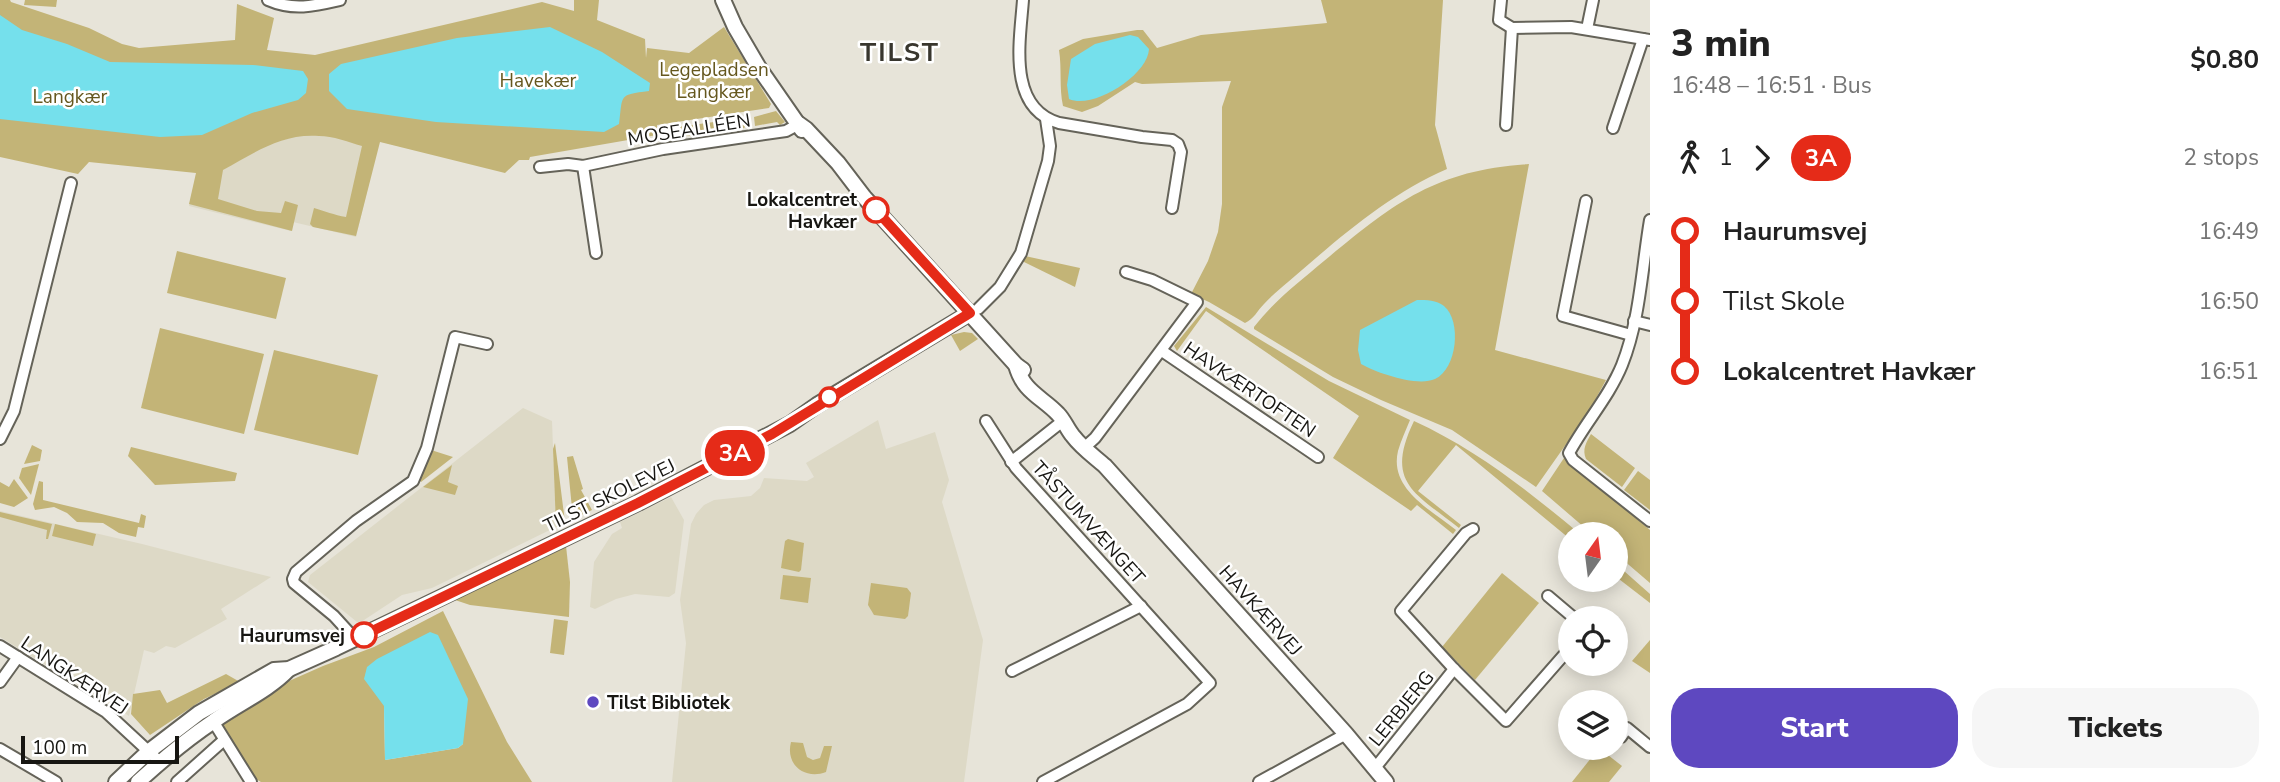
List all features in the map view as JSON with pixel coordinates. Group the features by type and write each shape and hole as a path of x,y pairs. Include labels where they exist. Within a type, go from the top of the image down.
{"street":[{"path":"268,0 282,6 298,8 340,0"},
{"name":"HAVKÆRVEJ","path":"723,0 759,68 799,124 838,163 864,197 974,311 1016,365 1044,393 1045,401 1064,420 1079,430 1087,445 1105,466 1386,782"},
{"path":"1023,0 1019,69 1024,89 1033,106 1046,119 1142,138 1172,140 1178,144 1181,152 1172,208"},
{"path":"1500,0 1499,20 1512,28 1587,29 1647,39 1613,128"},
{"path":"1587,29 1593,0"},
{"path":"1506,125 1512,28"},
{"path":"974,311 1000,287 1021,253 1048,161 1050,146 1046,119"},
{"name":"MOSEALLÉEN","path":"540,167 568,164 583,166 663,149 786,131 799,124"},
{"path":"583,166 596,253"},
{"path":"0,439 14,411 71,183"},
{"path":"1586,201 1563,316 1631,335"},
{"path":"1650,220 1634,321 1622,365 1605,399 1569,453 1573,460 1650,520"},
{"name":"HAVKÆRTOFTEN","path":"1087,445 1197,302 1132,270"},
{"name":"TILST SKOLEVEJ","path":"116,782 148,752 199,713 274,670 289,669 355,639 638,503 790,424 823,401 974,311"},
{"path":"1634,321 1650,325"},
{"path":"355,639 334,616 294,583 296,572 352,524 413,481 427,448 455,337 487,344"},
{"name":"HAVKÆRTOFTEN","path":"1161,351 1318,457"},
{"name":"TÅSTUMVÆNGET","path":"1011,462 1064,420"},
{"name":"TÅSTUMVÆNGET","path":"986,421 1011,462 1210,683 1187,704 1043,782"},
{"name":"LERBJERG","path":"1473,529 1466,533 1401,611 1506,722 1558,662"},
{"path":"1548,596 1560,606"},
{"name":"TÅSTUMVÆNGET","path":"1012,671 1141,606"},
{"name":"LANGKÆRVEJ","path":"0,646 106,712 160,762"},
{"path":"0,682 18,657"},
{"name":"TILST SKOLEVEJ","path":"138,782 213,721 278,681 289,669"},
{"name":"LERBJERG","path":"1375,768 1454,669"},
{"path":"213,721 251,782"},
{"path":"1628,729 1650,747"},
{"path":"1259,782 1346,734"},
{"path":"177,782 224,740"},
{"path":"0,750 56,782"}],"shaded area":[{"path":"281,128 380,137 356,237 293,222 291,231 189,206 198,166"},
{"path":"523,408 552,421 556,527 432,588 402,595 361,622 357,622 308,582 310,575"},
{"path":"878,420 886,449 935,432 949,480 942,502 983,640 964,782 672,782 686,643 680,600 691,524 696,514 704,505 714,500 751,496 760,488 764,478 807,481 814,477 806,463"},
{"path":"671,497 684,520 675,593 669,597 635,594 595,609 590,607 594,562 612,534 622,528 620,522"},
{"path":"0,511 271,577 221,609 227,619 175,648 166,646 154,653 144,650 129,716 0,637"}],"green space":[{"path":"0,0 10,0 89,28 122,44 139,48 235,40 237,4 274,18 267,50 315,55 542,2 574,11 574,0 599,0 597,20 645,39 646,58 647,48 689,53 724,27 771,104 769,108 657,125 657,135 530,157 529,160 519,160 505,173 380,142 356,236 313,227 310,224 314,208 346,217 362,146 324,136 292,138 257,151 223,170 218,199 257,211 281,213 285,201 298,205 292,231 189,204 196,173 89,162 78,174 0,157"},
{"path":"25,0 57,0 56,7 24,5"},
{"path":"1321,0 1443,0 1435,125 1447,169 1404,192 1364,219 1276,293 1245,323 1191,294 1208,261 1218,232 1222,204 1222,107 1231,81 1135,82 1098,106 1082,112 1063,106 1059,50 1083,39 1137,30 1143,30 1157,48 1201,35 1327,23"},
{"path":"776,111 785,122 780,125 777,122 755,126 754,117"},
{"path":"744,118 744,128 663,139 662,129"},
{"path":"1529,164 1495,350 1606,380 1588,413 1536,487 1452,430 1333,377 1254,329 1296,284 1395,206 1441,182 1496,168"},
{"path":"177,251 286,278 276,319 167,293"},
{"path":"1025,256 1080,268 1075,287 1022,261"},
{"path":"1206,307 1329,381 1410,420 1398,451 1400,477 1414,497 1456,530 1453,534 1417,505 1411,511 1333,458 1359,416 1206,311 1177,351 1174,346"},
{"path":"160,328 264,354 244,434 141,408"},
{"path":"972,333 978,339 960,351 951,335"},
{"path":"274,350 378,375 358,455 254,430"},
{"path":"1414,421 1437,432 1480,458 1565,522 1558,522 1558,529 1456,445 1418,491 1461,525 1459,528 1429,505 1409,485 1403,473 1402,459"},
{"path":"1591,434 1635,468 1622,487 1586,459 1586,443"},
{"path":"555,443 565,522 556,527 553,449"},
{"path":"32,445 42,450 40,461 24,464"},
{"path":"131,447 237,473 235,481 155,485 128,456"},
{"path":"431,450 453,457 421,482 418,478 428,462"},
{"path":"573,456 583,489 581,490 592,510 573,519 567,457"},
{"path":"1564,458 1650,530 1650,583 1628,564 1628,522 1578,522 1542,491"},
{"path":"39,464 31,495 19,478 22,468"},
{"path":"452,465 448,482 458,486 455,495 423,487"},
{"path":"1638,471 1650,480 1650,510 1624,490"},
{"path":"14,479 28,498 14,507 0,503 0,482 9,487"},
{"path":"39,481 43,482 43,500 139,523 141,514 146,516 144,528 138,527 136,537 119,533 103,523 77,522 54,507 35,510 33,504"},
{"path":"0,512 52,524 48,539 47,530 0,517"},
{"path":"55,524 96,534 93,546 52,536"},
{"path":"788,539 804,543 799,572 781,568 785,541"},
{"path":"566,546 570,582 569,617 470,605 455,600"},
{"path":"1502,573 1539,603 1475,680 1442,647"},
{"path":"783,575 811,578 808,603 780,599"},
{"path":"1628,575 1650,594 1650,603 1628,586"},
{"path":"871,583 907,588 911,593 908,616 905,619 874,615 868,605"},
{"path":"443,611 507,742 532,782 261,782 256,779 222,723 280,685 374,647","holes":["384,706 463,744 458,748 385,760"]},
{"path":"554,619 568,621 564,655 550,653"},
{"path":"1650,640 1650,673 1632,661"},
{"path":"226,674 240,682 204,699 150,735 131,714 133,694 160,690 167,703"},
{"path":"791,742 803,743 807,757 813,760 820,758 824,746 832,746 826,772 811,774 798,769 791,758"},
{"path":"1589,760 1614,760 1622,766 1609,782 1572,782"}],"water":[{"path":"0,15 22,30 67,44 110,62 253,65 303,71 308,79 306,93 298,100 252,113 202,135 160,137 0,119"},
{"path":"550,27 602,52 650,83 649,91 624,98 619,124 604,132 436,122 347,109 329,91 329,74 341,64 457,38"},
{"path":"1130,35 1138,37 1149,49 1146,59 1130,79 1105,95 1079,101 1069,99 1067,85 1071,59 1095,44"},
{"path":"1417,300 1441,304 1450,313 1455,333 1454,344 1448,365 1442,374 1427,381 1408,380 1361,364 1358,350 1360,330"},
{"path":"430,632 438,635 468,699 463,744 458,748 385,760 384,706 364,679 367,667 377,659"}],"bus line":[{"name":"3A","path":"364,635 638,503 772,434 970,313 876,210"}],"place":[{"name":"Lokalcentret Havkær","path":"876,210"},
{"name":"Haurumsvej","path":"364,635"},
{"name":"Tilst Bibliotek","path":"593,702"}],"district":[{"name":"TILST","path":"900,52"}],"park label":[{"name":"Havekær","path":"538,80"},
{"name":"Legepladsen Langkær","path":"714,80"},
{"name":"Langkær","path":"70,96"}]}
